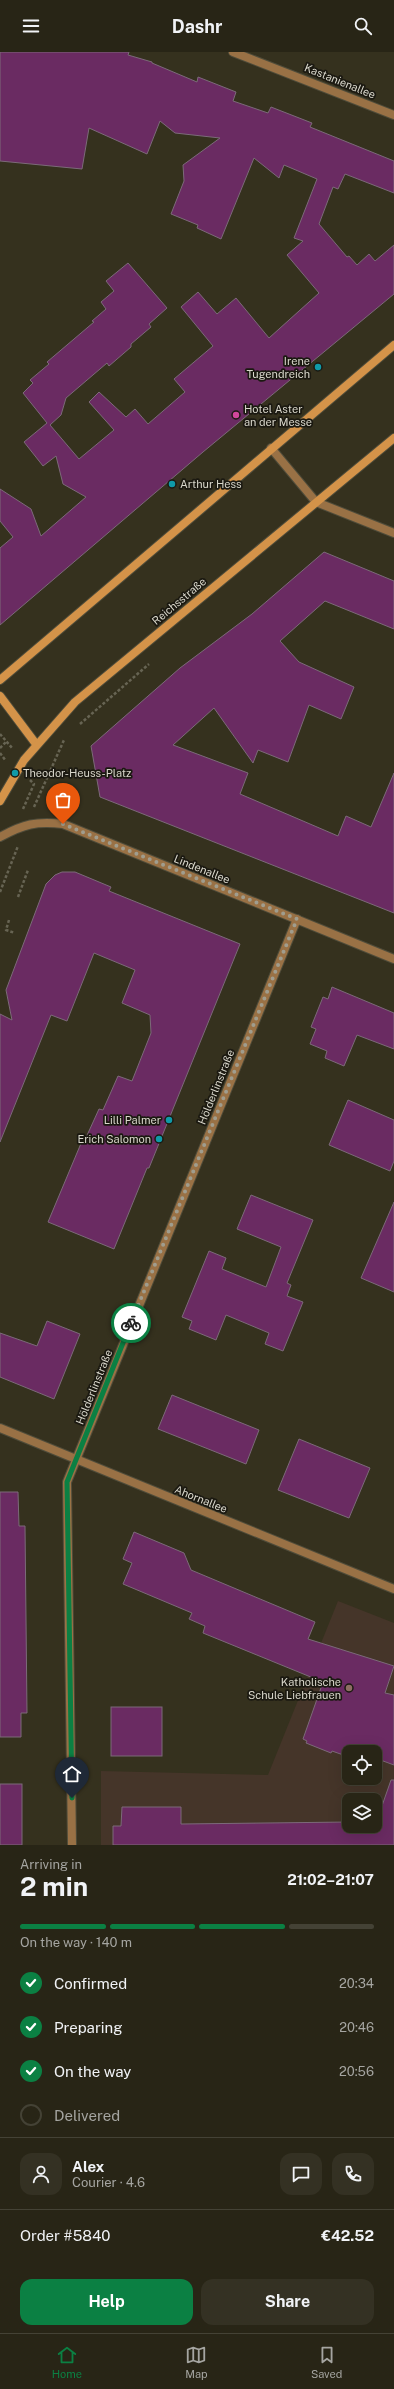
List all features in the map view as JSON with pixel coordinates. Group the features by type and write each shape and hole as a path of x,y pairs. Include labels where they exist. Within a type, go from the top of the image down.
{"main road":[{"path":"0,680 271,448 394,345"},
{"name":"Reichsstraße","path":"0,801 11,780 36,744 75,702 394,438"},
{"path":"0,696 36,744"}],"street":[{"name":"Kastanienallee","path":"233,52 394,115"},
{"path":"271,448 316,502 394,533"},
{"name":"Lindenallee","path":"0,837 22,825 42,822 63,824 394,959"},
{"name":"Hölderlinstraße","path":"72,1845 67,1482 137,1307 297,919"},
{"name":"Ahornallee","path":"0,1428 394,1589"}],"path":[{"path":"76,727 153,661"},
{"path":"0,734 17,754"},
{"path":"34,809 66,737"},
{"path":"0,748 6,742"},
{"path":"23,809 34,784"},
{"path":"0,892 18,847"},
{"path":"18,897 28,870"},
{"path":"10,920 6,930 15,933"}],"shaded area":[{"name":"Katholische Schule Liebfrauen","path":"338,1601 394,1623 394,1845 101,1845 101,1771 268,1775"}],"building":[{"path":"0,52 129,52 128,55 152,62 197,82 198,77 236,92 233,101 268,113 271,107 312,123 310,127 394,161 394,193 345,174 338,189 333,187 319,224 347,257 349,256 357,265 369,254 375,261 394,245 394,294 203,452 0,625 0,548 13,537 0,521 0,489 31,509 41,536 86,497 63,484 56,456 43,466 24,442 47,423 23,393 33,383 30,380 49,364 47,362 94,322 92,321 106,309 101,302 114,291 106,281 128,263 167,308 149,324 151,327 131,344 131,347 109,366 107,363 66,398 61,415 50,425 79,459 114,430 89,402 99,392 126,417 135,409 148,424 185,392 174,379 213,346 181,307 198,292 217,314 236,298 269,338 319,293 287,255 303,241 294,238 317,179 284,165 279,178 254,158 221,239 197,228 198,225 171,214 184,181 183,165 220,138 175,133 160,121 147,154 89,128 82,169 0,161"},
{"path":"324,552 394,581 394,629 325,601 280,641 299,662 354,687 341,719 309,705 288,762 258,750 253,763 214,708 173,745 248,773 240,794 338,836 346,816 371,827 394,773 394,913 100,797 91,746 180,668 252,614"},
{"path":"62,872 75,872 111,887 109,891 240,944 149,1168 147,1168 114,1249 48,1222 82,1141 84,1142 99,1109 103,1110 118,1076 132,1081 151,1033 150,1015 122,1003 135,970 94,953 67,1021 51,1015 0,1142 0,1014 12,1020 6,990 46,884 55,875"},
{"path":"332,987 394,1013 394,1049 357,1035 344,1066 325,1058 327,1051 310,1044 316,1029 311,1027 323,997 328,999"},
{"path":"348,1100 394,1120 394,1161 390,1171 329,1145"},
{"path":"251,1195 313,1220 287,1283 291,1285 287,1296 303,1302 283,1351 265,1344 269,1333 226,1315 216,1340 189,1329 192,1321 182,1317 209,1251 226,1258 222,1269 266,1287 281,1247 237,1229"},
{"path":"394,1202 394,1292 361,1278"},
{"path":"47,1321 80,1334 54,1399 0,1377 0,1333 37,1346"},
{"path":"172,1395 259,1430 246,1464 158,1429"},
{"path":"299,1439 370,1468 349,1518 278,1490"},
{"path":"0,1492 18,1492 19,1526 25,1526 27,1713 21,1713 21,1737 0,1737"},
{"path":"134,1532 184,1553 191,1570 315,1622 308,1639 394,1666 385,1693 394,1695 394,1765 382,1761 382,1745 342,1745 342,1755 332,1751 331,1753 306,1743 307,1741 303,1739 323,1682 203,1633 205,1626 189,1619 192,1613 123,1584 132,1563 123,1559"},
{"path":"111,1707 162,1707 162,1756 111,1756"},
{"path":"391,1780 394,1780 394,1845 113,1845 113,1826 121,1826 122,1807 181,1807 181,1824 342,1822 342,1833 382,1833 382,1806"},
{"path":"0,1784 22,1784 22,1845 0,1845"}],"way so far":[{"path":"63,824 297,919 131,1323"}],"place":[{"name":"Irene Tugendreich","path":"318,367"},
{"name":"Hotel Aster an der Messe","path":"236,415"},
{"name":"Arthur Hess","path":"172,484"},
{"name":"Theodor-Heuss-Platz","path":"15,773"},
{"name":"Lilli Palmer","path":"169,1120"},
{"name":"Erich Salomon","path":"159,1139"},
{"name":"Katholische Schule Liebfrauen","path":"349,1688"}],"route":[{"path":"72,1798 67,1482 131,1323"}]}
